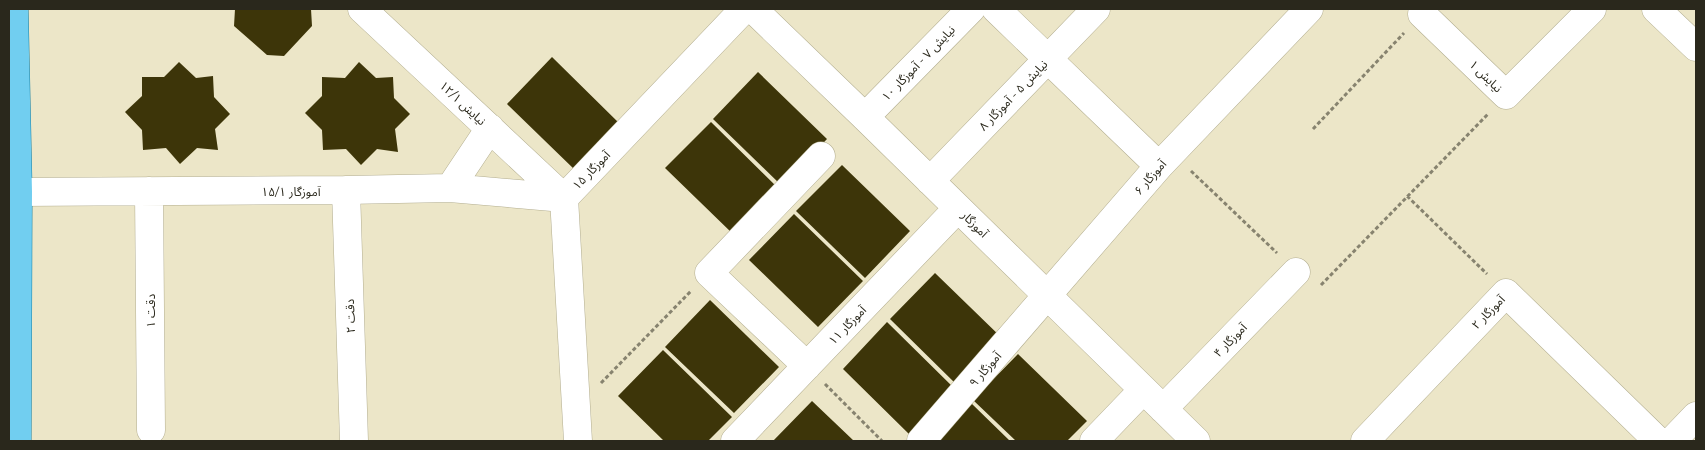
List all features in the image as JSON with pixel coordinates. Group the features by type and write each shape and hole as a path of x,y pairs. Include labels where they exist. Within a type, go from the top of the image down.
{"main road":[{"path":"14,9 18,192 17,441"}],"street":[{"name":"نیایش ۱۲/۱","path":"362,9 564,198"},
{"name":"آموزگار ۱۵","path":"578,441 564,198 744,9"},
{"name":"آموزگار","path":"752,9 1196,441"},
{"name":"نیایش ۷ - آموزگار ۱۰","path":"865,117 971,9"},
{"path":"996,9 1048,58 1166,160"},
{"name":"نیایش ۵ - آموزگار ۸","path":"930,181 1096,9"},
{"name":"آموزگار ۶","path":"1048,296 1166,160 1309,9"},
{"name":"نیایش ۱","path":"1422,14 1506,95 1592,9"},
{"path":"1656,9 1696,47"},
{"path":"450,188 490,128"},
{"path":"807,366 710,273 821,156"},
{"name":"آموزگار ۱۵/۱","path":"18,192 450,188 564,198"},
{"name":"دقت ۲","path":"346,190 354,441"},
{"name":"دقت ۱","path":"149,191 151,430"},
{"name":"آموزگار ۱۱","path":"735,441 958,208"},
{"name":"آموزگار ۴","path":"1163,409 1296,272"},
{"name":"آموزگار ۲","path":"1365,441 1506,292 1658,441"},
{"name":"آموزگار ۹","path":"922,441 1048,296"},
{"path":"1094,441 1143,390"},
{"path":"1672,441 1696,416"}],"path":[{"path":"1313,129 1422,14"},
{"path":"1166,160 1316,290 1506,95"},
{"path":"1407,196 1506,292"},
{"path":"576,409 710,273"},
{"path":"807,366 882,441"}],"building":[{"path":"235,9 311,9 312,26 284,56 267,55 234,26"},
{"path":"552,57 621,125 576,171 507,104"},
{"path":"179,62 196,78 213,76 214,97 230,114 215,129 218,150 197,148 180,164 166,148 143,150 142,130 125,112 142,96 142,77 164,77"},
{"path":"359,62 376,78 393,77 394,98 410,114 395,129 398,152 377,149 361,165 346,149 323,150 322,130 305,113 322,96 322,77 345,78"},
{"path":"758,72 827,139 782,186 713,119"},
{"path":"711,122 779,189 734,235 665,168"},
{"path":"842,165 910,231 865,278 796,211"},
{"path":"794,214 863,281 818,327 749,260"},
{"path":"935,273 1004,340 958,386 890,319"},
{"path":"710,300 779,367 734,413 665,347"},
{"path":"887,322 956,390 911,436 843,369"},
{"path":"663,350 732,417 708,441 664,441 618,396"},
{"path":"1018,354 1087,421 1067,441 1016,441 973,400"},
{"path":"812,401 854,441 773,441"},
{"path":"971,403 1010,441 934,441"}]}
